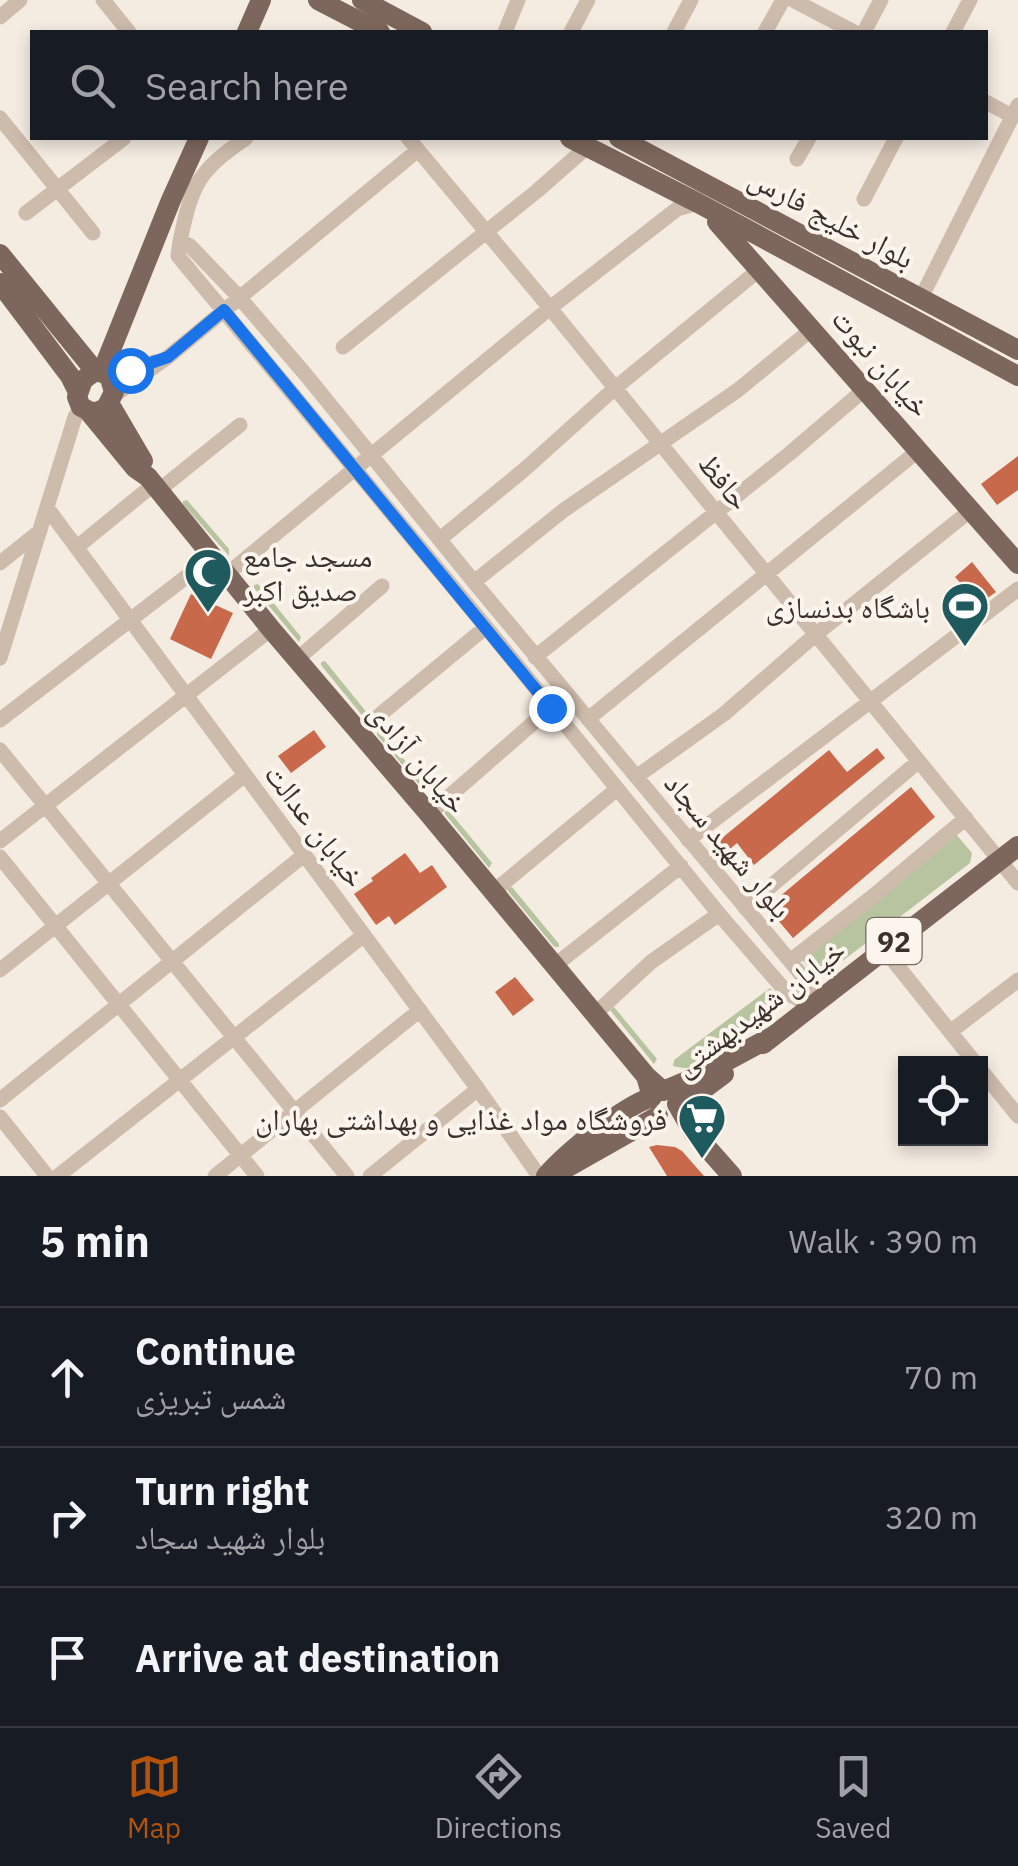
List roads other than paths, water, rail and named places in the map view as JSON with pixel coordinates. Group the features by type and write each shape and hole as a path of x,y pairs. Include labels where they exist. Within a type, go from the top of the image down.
{"main road":[{"path":"249,30 262,0"},
{"path":"318,0 370,30"},
{"path":"362,0 418,30"},
{"path":"102,373 170,200 199,140"},
{"name":"بلوار خلیج فارس","path":"622,140 702,194 920,298 1018,350"},
{"path":"579,142 702,194 907,318 1018,376"},
{"name":"خیابان نبوت","path":"702,194 760,269 1018,564"},
{"path":"0,254 114,386 111,400 117,420 153,485"},
{"path":"0,283 70,376 82,403 153,485"},
{"path":"82,403 86,376 102,373"},
{"path":"82,403 100,411 111,400"},
{"name":"خیابان آزادی","path":"153,485 595,1014 646,1076 663,1105 694,1132 726,1174"},
{"name":"خیابان شهیدبهشتی","path":"546,1176 663,1105 699,1076 771,1037 1018,846"}],"street":[{"path":"0,17 20,0"},
{"path":"103,0 126,30"},
{"path":"506,30 518,0"},
{"path":"572,30 588,0"},
{"path":"675,30 691,0"},
{"path":"766,30 783,0"},
{"path":"793,0 850,30"},
{"path":"865,30 881,0"},
{"path":"953,30 970,0"},
{"path":"920,298 1015,110 988,103"},
{"path":"0,118 93,233"},
{"path":"26,213 121,140"},
{"path":"183,247 188,200 199,180 215,160 243,140"},
{"path":"798,159 807,140"},
{"path":"864,199 895,140"},
{"path":"343,348 537,191 579,142"},
{"path":"111,400 224,310 413,144"},
{"name":"حافظ","path":"413,144 1018,883"},
{"path":"227,574 550,308 702,194"},
{"name":"بلوار شهید سجاد","path":"183,247 239,296 306,375 790,961 805,980 812,1006"},
{"name":"بلوار شهید سجاد","path":"183,247 224,310 719,914 788,994 812,1006"},
{"path":"440,539 760,269"},
{"path":"474,582 564,510 738,390 812,329"},
{"path":"102,373 168,357"},
{"path":"536,657 865,389"},
{"path":"0,658 82,403"},
{"path":"77,548 153,485 240,425"},
{"path":"588,718 918,450"},
{"name":"خیابان عدالت","path":"48,509 546,1176"},
{"path":"636,777 724,714 971,510"},
{"path":"0,563 40,532"},
{"path":"0,720 212,557"},
{"path":"296,660 382,586"},
{"path":"688,840 1018,590"},
{"path":"359,732 486,626"},
{"path":"0,841 271,630"},
{"path":"429,814 567,694"},
{"path":"0,750 347,1176"},
{"path":"745,908 920,762"},
{"path":"0,970 245,775"},
{"path":"493,892 617,789"},
{"path":"790,961 966,818"},
{"path":"0,1100 304,855"},
{"path":"0,858 257,1176"},
{"path":"554,966 681,866"},
{"path":"595,1014 651,962 719,914"},
{"path":"58,1176 364,935"},
{"path":"884,949 970,1056"},
{"path":"950,1032 1018,980"},
{"path":"215,1176 420,1010"},
{"path":"988,1080 1018,1116"},
{"path":"370,1176 478,1089"},
{"path":"0,1117 47,1176"}],"place":[{"name":"مسجد جامع صدیق اکبر","path":"208,614"},
{"name":"باشگاه بدنسازی","path":"965,648"},
{"name":"فروشگاه مواد غذایی و بهداشتی بهاران","path":"702,1160"}]}
